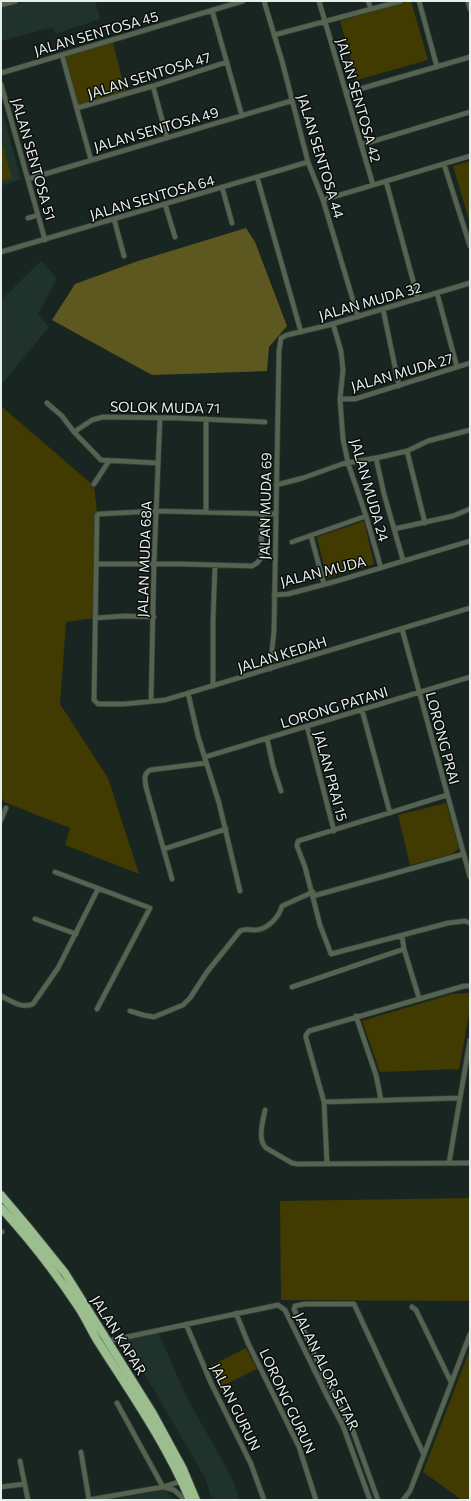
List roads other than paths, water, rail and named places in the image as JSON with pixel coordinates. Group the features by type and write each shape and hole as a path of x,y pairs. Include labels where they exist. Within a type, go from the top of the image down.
{"highway":[{"name":"JALAN KAPAR","path":"1,1195 65,1273 152,1412 184,1469 196,1500"},
{"name":"JALAN KAPAR","path":"1,1208 37,1251 80,1310 131,1393 182,1482 190,1500"}],"street":[{"path":"1,5 16,1"},
{"name":"JALAN SENTOSA 45","path":"1,73 243,1"},
{"name":"JALAN SENTOSA 44","path":"264,1 308,162 323,200 358,317"},
{"name":"JALAN SENTOSA 42","path":"319,1 372,185"},
{"path":"368,1 371,9"},
{"path":"274,35 401,1"},
{"path":"418,1 438,66"},
{"path":"468,1 470,7"},
{"path":"212,10 242,116"},
{"path":"62,55 91,160"},
{"path":"346,93 470,57"},
{"name":"JALAN SENTOSA 47","path":"77,108 153,86 227,62"},
{"name":"JALAN SENTOSA 51","path":"1,84 45,240"},
{"path":"153,86 167,138"},
{"name":"JALAN SENTOSA 49","path":"28,179 292,101"},
{"path":"361,145 470,112"},
{"path":"323,200 470,156"},
{"name":"JALAN SENTOSA 64","path":"1,252 308,162"},
{"path":"444,164 470,246"},
{"path":"257,177 301,332"},
{"path":"386,181 418,299"},
{"path":"222,187 232,223"},
{"path":"165,204 175,237"},
{"path":"28,218 38,215"},
{"path":"114,219 124,256"},
{"name":"JALAN MUDA 32","path":"279,343 281,338 284,336 333,324 470,284"},
{"path":"437,293 457,367"},
{"path":"383,309 398,386"},
{"name":"JALAN MUDA 24","path":"333,324 341,351 342,370 340,400 343,439 348,463 366,516 381,568"},
{"name":"JALAN MUDA 69","path":"270,669 274,632 279,343"},
{"name":"JALAN MUDA 27","path":"340,400 355,399 470,363"},
{"path":"47,403 62,416 74,432 101,460 158,463"},
{"name":"SOLOK MUDA 71","path":"74,432 97,418 206,419 263,422"},
{"name":"JALAN MUDA 68A","path":"151,701 154,564 160,418"},
{"path":"206,419 206,512"},
{"path":"276,486 348,463 407,451 428,441 470,430"},
{"path":"407,451 425,523"},
{"path":"376,458 403,560"},
{"path":"94,484 109,461"},
{"path":"394,530 453,516 470,509"},
{"path":"154,617 125,616 95,618 97,517 99,514 157,511 275,514"},
{"path":"97,564 252,566 261,558 262,514"},
{"path":"292,542 366,516"},
{"path":"311,536 324,584"},
{"name":"JALAN MUDA","path":"274,595 288,594 470,541"},
{"path":"213,686 215,566"},
{"name":"JALAN KEDAH","path":"95,618 94,700 98,704 124,704 165,700 470,608"},
{"name":"LORONG PRAI","path":"402,629 470,877"},
{"name":"LORONG PATANI","path":"205,757 470,678"},
{"path":"188,693 198,736 226,829 240,891"},
{"path":"362,710 390,813"},
{"name":"JALAN PRAI 15","path":"307,726 334,831"},
{"path":"267,738 273,766 281,791"},
{"path":"172,879 146,787 146,773 150,770 171,766 206,763"},
{"path":"448,795 298,841 297,844 313,894 320,925 331,954 448,923 465,921 470,923"},
{"path":"1,820 6,808"},
{"path":"164,849 226,829"},
{"path":"130,1011 154,1017 183,1005 190,998 207,972 240,932 244,929 262,929 272,922 281,910 282,906 313,894 464,854"},
{"path":"55,872 150,908 97,1009"},
{"path":"1,996 22,1006 33,1004 58,968 98,889"},
{"path":"35,919 76,934"},
{"path":"402,936 404,949 419,998"},
{"path":"292,987 404,949"},
{"path":"326,1164 324,1102 306,1034 309,1031 356,1016 464,986 470,986"},
{"path":"356,1016 376,1075 381,1100"},
{"path":"449,1163 470,1040"},
{"path":"324,1102 460,1098"},
{"path":"265,1110 261,1138 262,1145 292,1163 470,1163"},
{"path":"378,1500 353,1431 323,1374 294,1309 295,1306 305,1304 354,1304 424,1455"},
{"name":"JALAN ALOR SETAR","path":"108,1341 278,1305 285,1310 343,1426 370,1500"},
{"path":"412,1307 416,1310 451,1382"},
{"name":"LORONG GURUN","path":"236,1313 248,1343 299,1446 316,1500"},
{"name":"JALAN GURUN","path":"186,1324 211,1384 251,1464 264,1500"},
{"path":"403,1500 410,1491 470,1334"},
{"path":"117,1403 163,1487 174,1490 185,1500"},
{"path":"81,1452 88,1500 163,1487 182,1482"},
{"path":"20,1461 28,1500"},
{"path":"1,1487 24,1484"}]}
